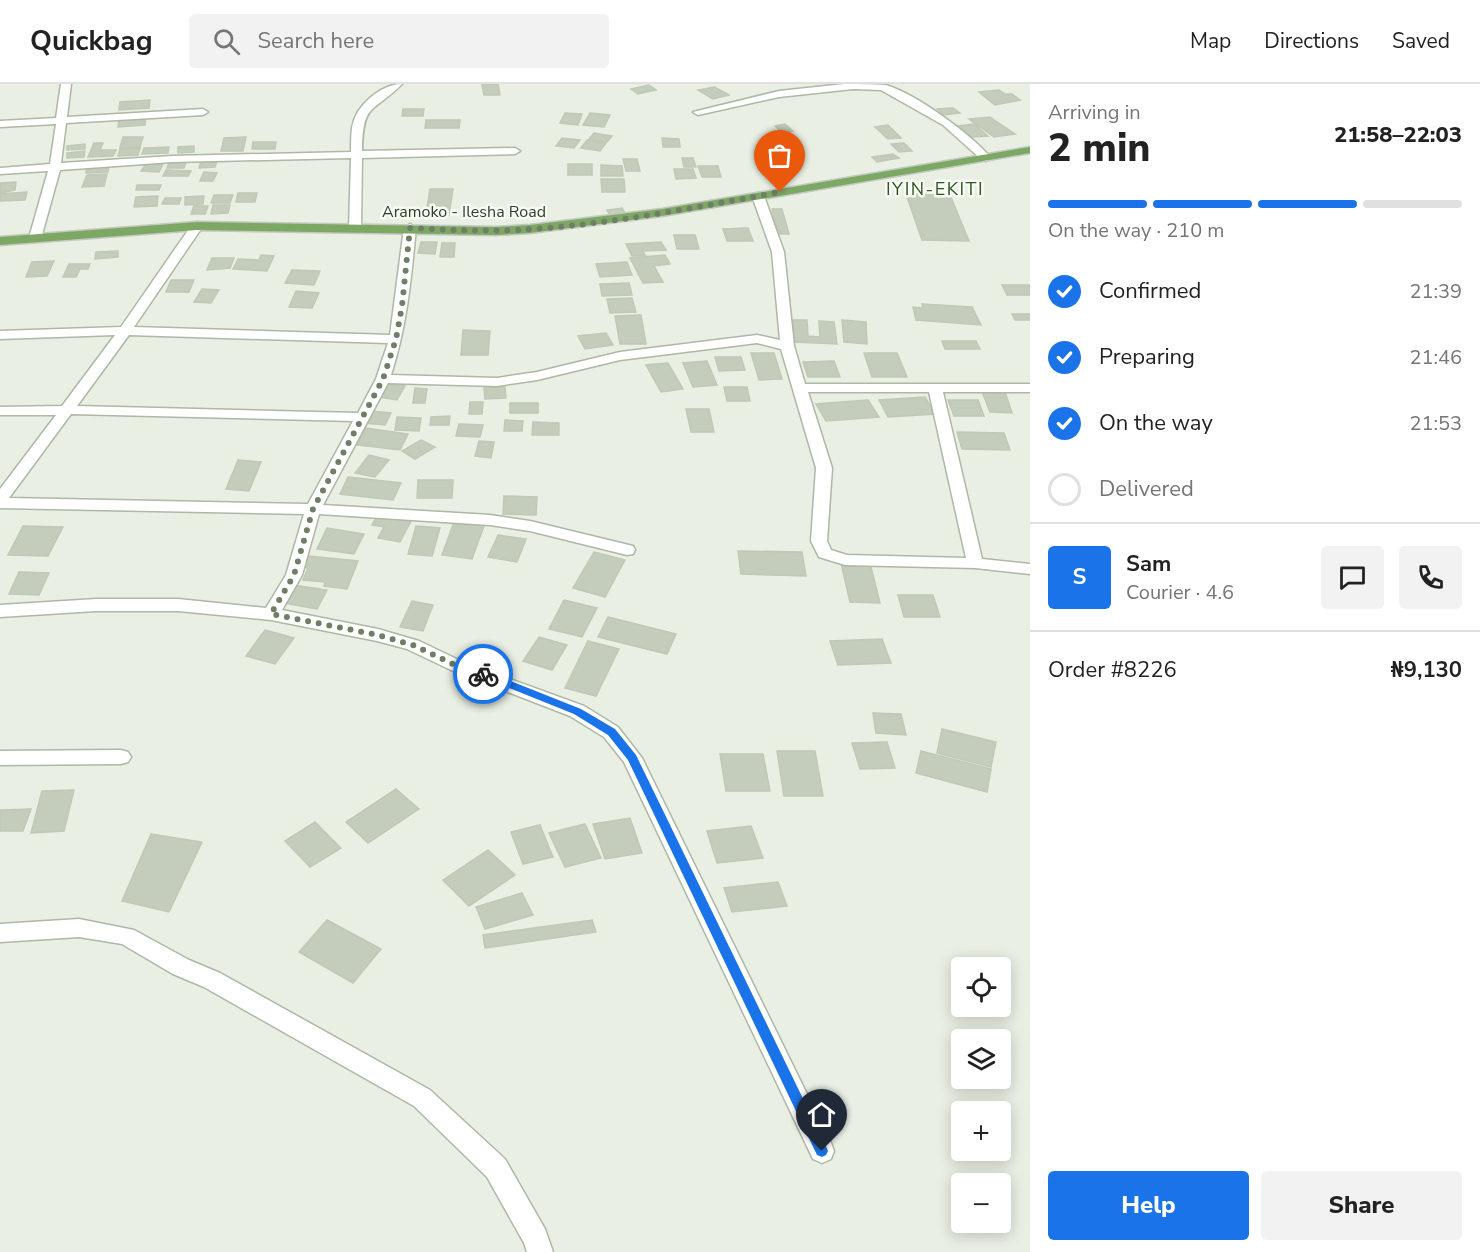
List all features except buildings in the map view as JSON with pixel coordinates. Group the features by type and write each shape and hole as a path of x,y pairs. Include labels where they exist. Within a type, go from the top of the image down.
{"main road":[{"name":"Aramoko - Ilesha Road","path":"0,241 196,226 533,230 605,222 1030,150"}],"street":[{"path":"35,238 55,167 66,84"},
{"path":"355,228 357,126 362,113 372,101 397,84"},
{"path":"698,112 779,94 853,86 882,87 947,123 986,158"},
{"path":"0,123 203,112"},
{"path":"0,171 215,158 515,151"},
{"path":"758,196 778,252 782,271 787,346 824,468 819,541 825,553 844,560 975,563 1030,569"},
{"path":"0,502 125,331 196,226"},
{"path":"271,614 294,575 313,509 383,379 396,339 402,306 410,228"},
{"path":"757,339 784,325"},
{"path":"0,335 125,331 396,339"},
{"path":"383,379 497,382 537,376 620,356 757,339 787,346"},
{"path":"800,388 1030,388"},
{"path":"935,388 975,563"},
{"path":"0,411 68,410 361,417"},
{"path":"0,502 313,509 490,520 530,526 627,550"},
{"path":"0,611 96,605 178,604 271,614 378,635 413,645 457,666 577,711 611,732 632,758 822,1151"},
{"path":"0,758 121,757"},
{"path":"0,933 79,928 126,936 181,967 212,980 422,1098 496,1168 536,1238 540,1252"}],"way so far":[{"path":"483,674 457,666 413,645 378,635 271,614 294,575 313,509 383,379 396,339 402,306 410,228 496,231 554,228 666,213 780,192"}],"district":[{"name":"IYIN-EKITI","path":"935,189"}],"route":[{"path":"483,674 577,711 611,732 632,758 822,1151"}]}
